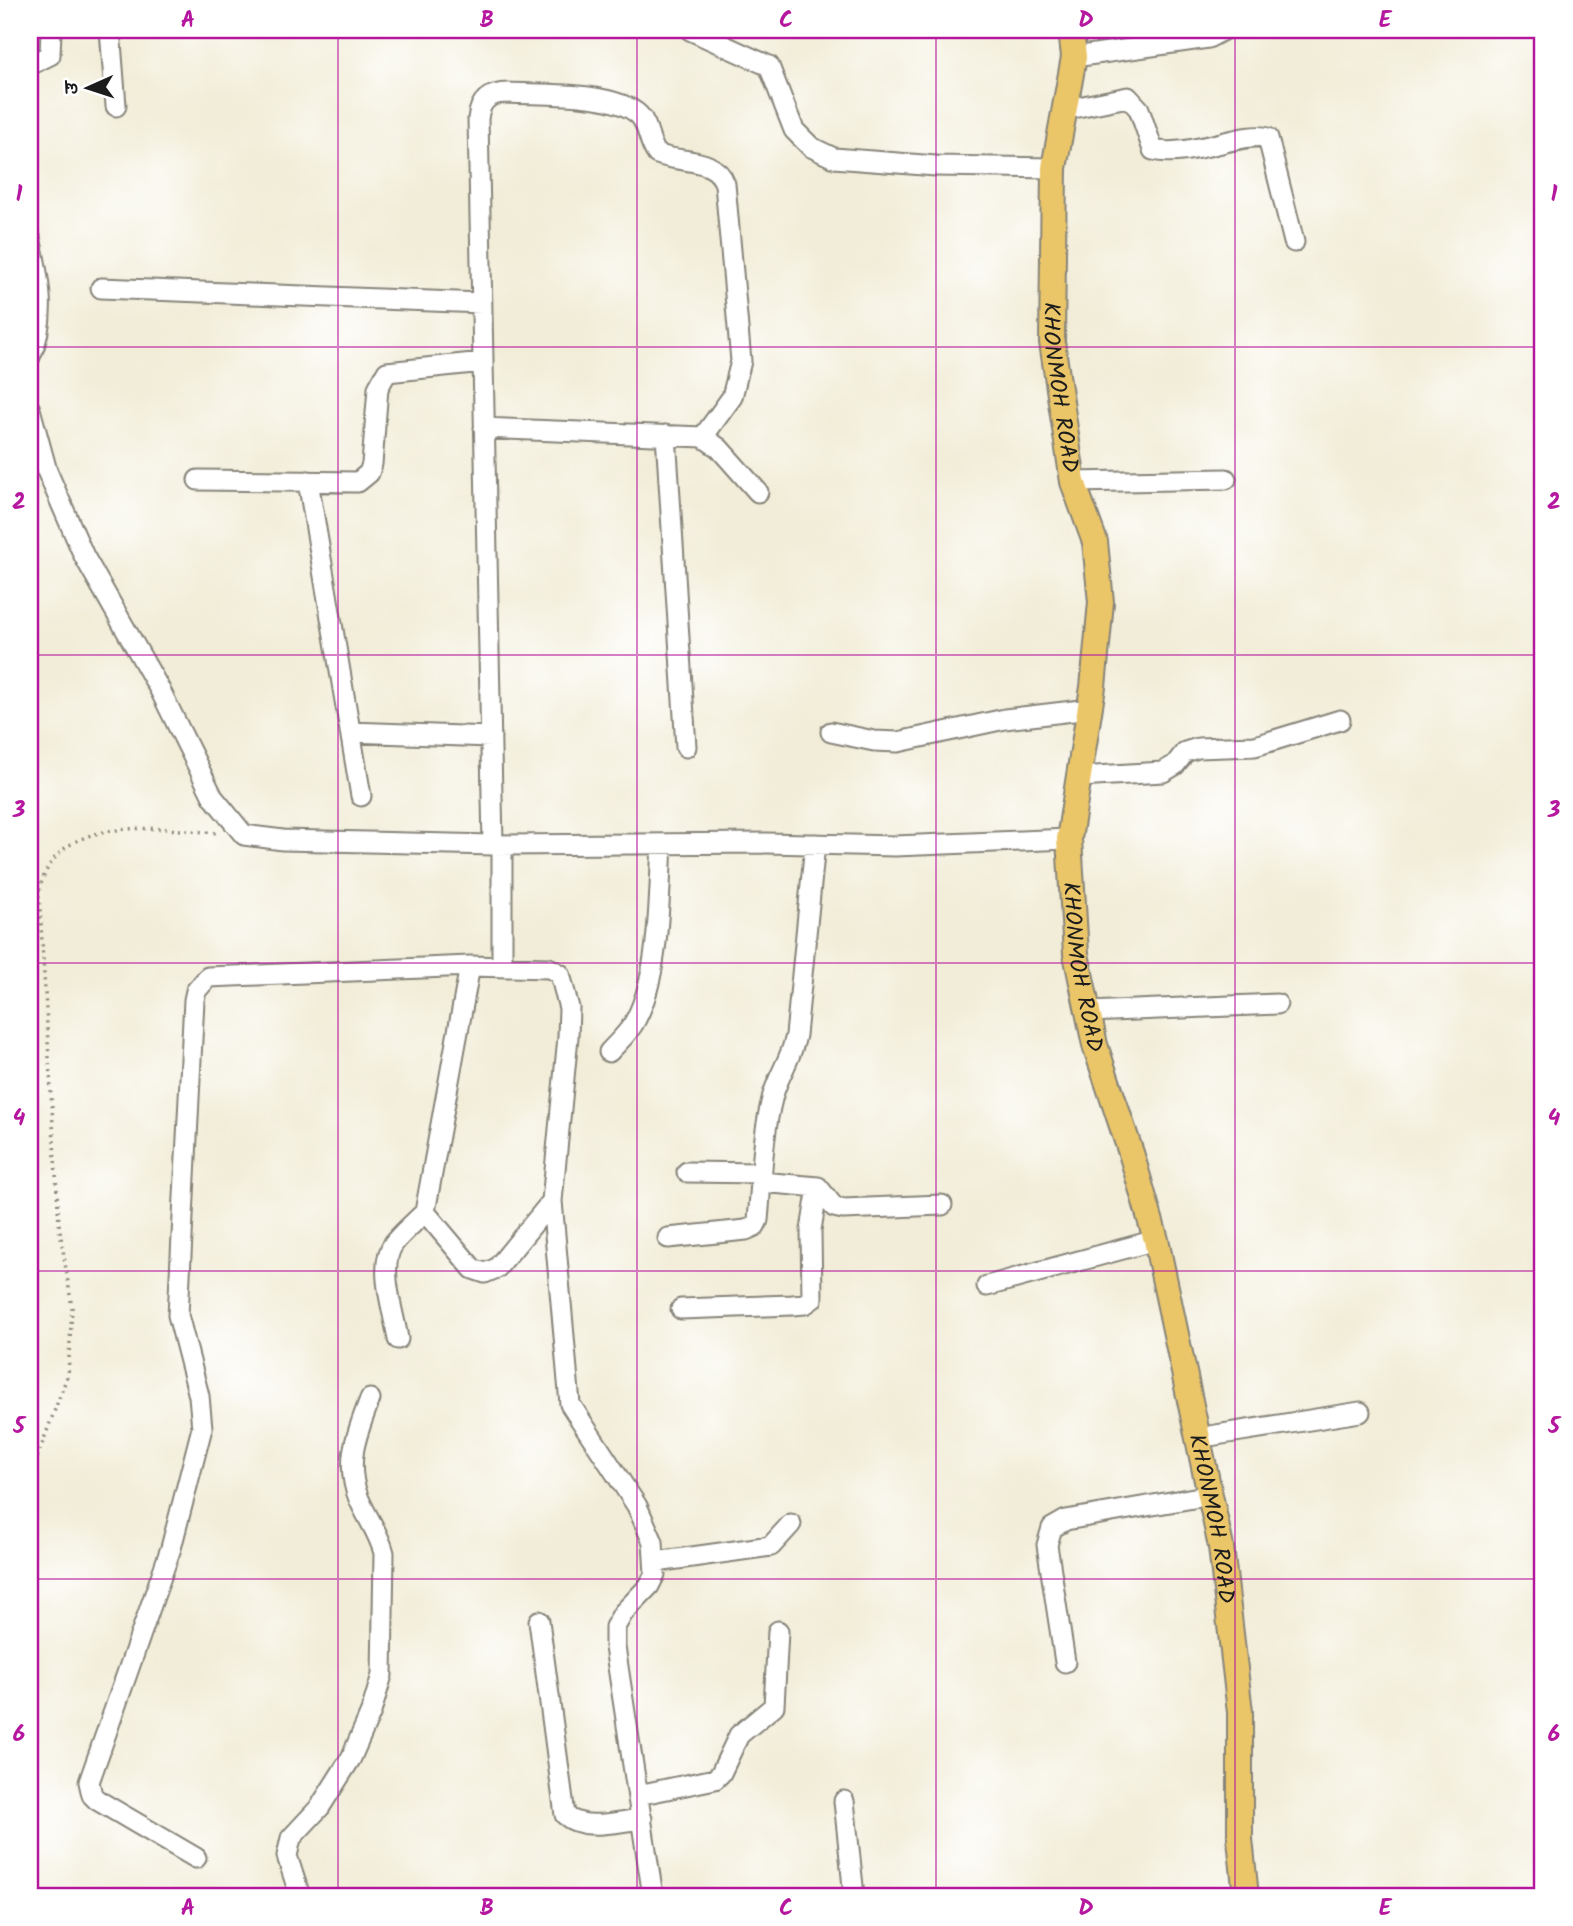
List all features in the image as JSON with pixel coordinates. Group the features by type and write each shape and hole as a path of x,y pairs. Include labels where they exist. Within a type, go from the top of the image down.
{"main road":[{"name":"KHONMOH ROAD","path":"1071,30 1074,57 1054,168 1052,342 1073,482 1095,542 1101,602 1090,709 1069,839 1076,954 1087,1012 1156,1240 1211,1495 1230,1614 1240,1712 1240,1839 1246,1896"}],"street":[{"path":"30,65 39,63 50,55 51,30"},
{"path":"110,30 116,106"},
{"path":"690,30 769,66 794,130 811,147 834,158 936,166 1054,168"},
{"path":"1074,57 1208,38 1223,30"},
{"path":"502,966 491,737 480,106 496,93 593,98 633,110 641,117 650,145 657,154 712,165 722,173 741,361 732,397 703,437"},
{"path":"1063,110 1128,97 1139,109 1153,150 1163,153 1218,146 1260,135 1268,138 1294,242"},
{"path":"30,237 40,282 42,307 30,357"},
{"path":"101,288 482,303"},
{"path":"198,480 358,482 369,473 378,388 387,372 483,362"},
{"path":"30,409 47,471 84,556 160,690 213,797 244,835 284,841 498,845 895,846 1069,839"},
{"path":"484,428 703,437 719,448 758,492"},
{"path":"666,435 686,747"},
{"path":"1073,482 1226,479"},
{"path":"308,481 360,796"},
{"path":"831,732 874,741 898,742 1005,719 1090,709"},
{"path":"1079,777 1155,773 1175,765 1185,752 1198,748 1255,747 1340,720"},
{"path":"350,732 491,737"},
{"path":"609,1052 636,1019 642,1002 656,931 662,844"},
{"path":"668,1238 746,1230 755,1226 758,1220 769,1111 774,1090 792,1055 796,1035 815,844"},
{"path":"398,1339 387,1268 388,1255 394,1243 425,1212 470,966"},
{"path":"196,1858 97,1800 92,1796 89,1782 171,1548 202,1428 199,1396 178,1315 196,991 202,981 215,976 470,966 549,968 560,974 566,986 568,1037 552,1201 570,1404 643,1516 653,1542 656,1562 655,1574 649,1586 623,1613 615,1627 615,1647 653,1896"},
{"path":"1087,1012 1277,1004"},
{"path":"687,1172 762,1178 818,1187 834,1207 843,1209 942,1205"},
{"path":"681,1309 792,1305 805,1304 812,1299 811,1230 818,1187"},
{"path":"425,1212 472,1269 485,1273 498,1268 552,1201"},
{"path":"987,1286 1156,1240"},
{"path":"300,1896 287,1856 292,1838 320,1807 351,1758 372,1712 382,1675 384,1553 380,1536 359,1498 351,1468 354,1443 370,1399"},
{"path":"1197,1438 1360,1412"},
{"path":"1065,1662 1047,1545 1052,1528 1066,1520 1211,1495"},
{"path":"656,1562 771,1546 791,1524"},
{"path":"539,1621 565,1815 575,1824 586,1825 642,1819"},
{"path":"639,1795 706,1782 721,1773 739,1735 774,1706 778,1631"},
{"path":"844,1801 854,1896"}],"path":[{"path":"30,1477 68,1374 72,1308 59,1224 39,892 43,873 65,846 95,833 137,828 244,835"}]}
